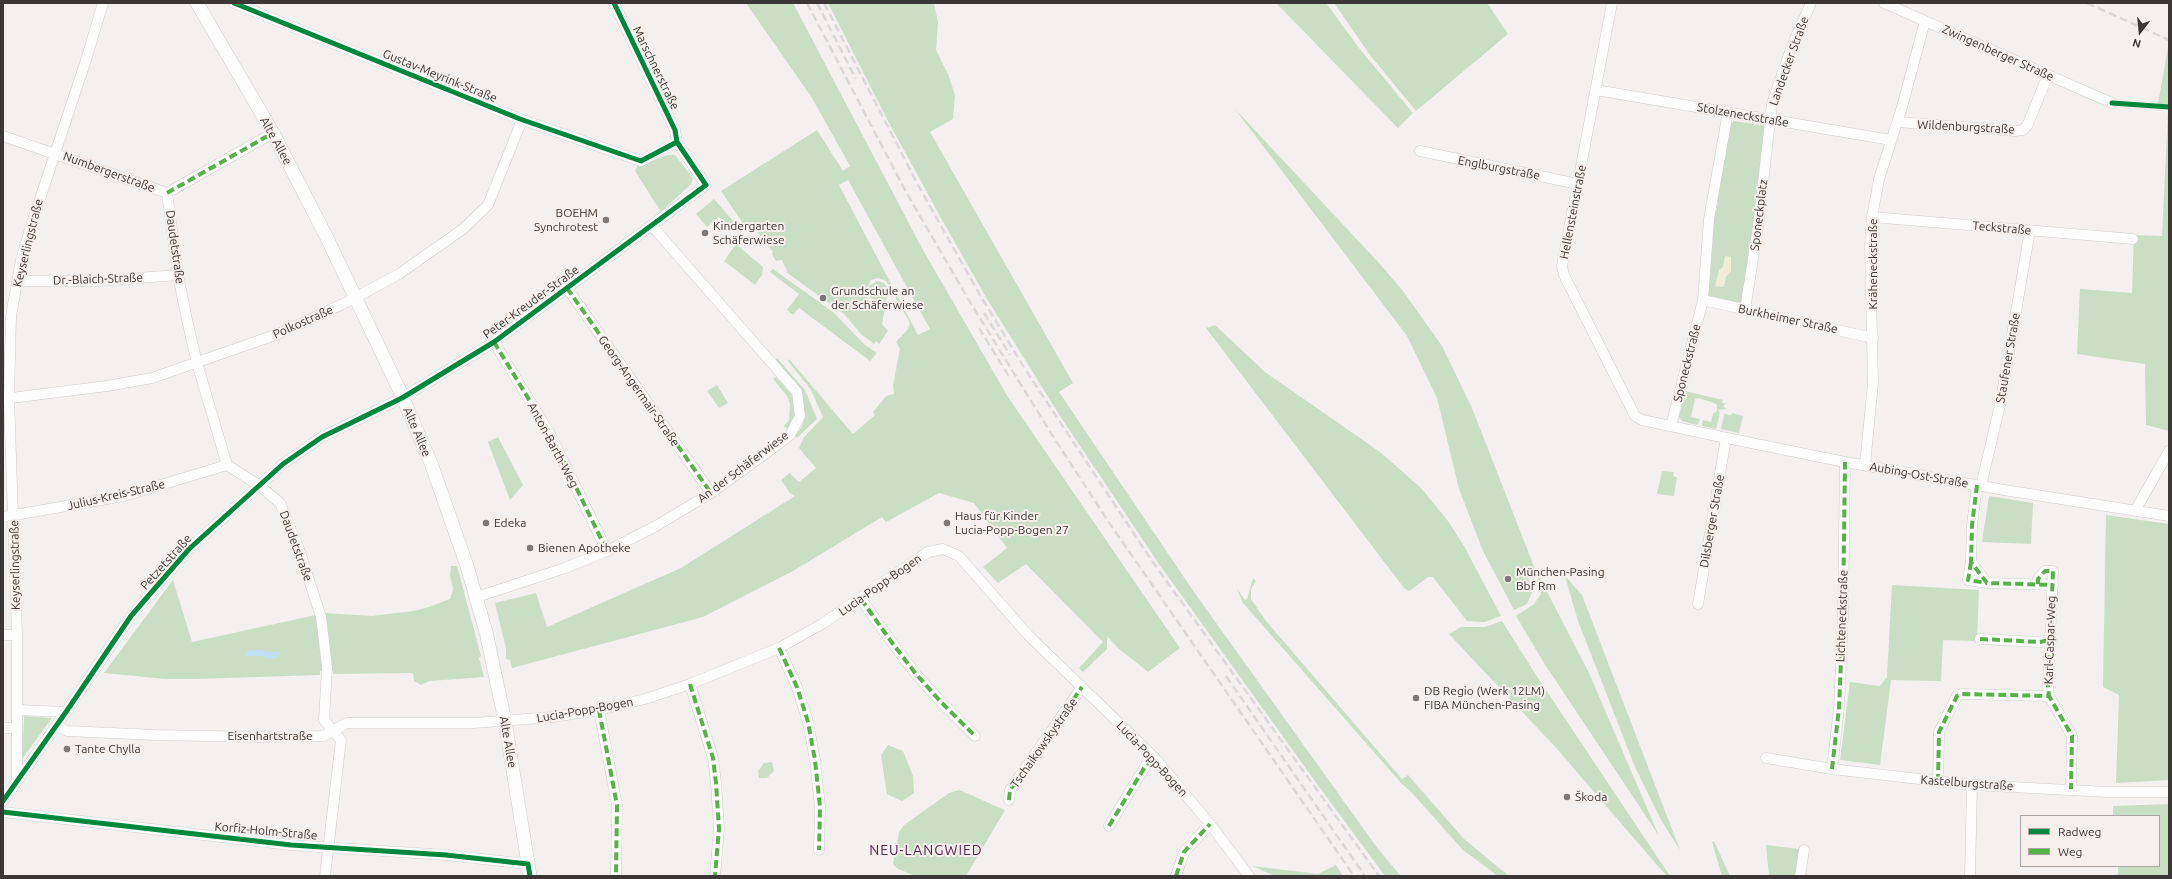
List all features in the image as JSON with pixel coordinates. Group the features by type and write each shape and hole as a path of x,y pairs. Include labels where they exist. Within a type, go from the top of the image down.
{"street":[{"name":"Keyserlingstraße","path":"17,780 18,710 14,516 6,398 11,323 18,281 30,229 86,60 103,3"},
{"name":"Alte Allee","path":"197,3 273,133 327,238 402,398 431,464 477,597 505,721 529,870"},
{"name":"Gustav-Meyrink-Straße","path":"234,3 522,120 641,161 677,142"},
{"name":"Marschnerstraße","path":"614,3 675,130 677,142 706,185 667,214"},
{"name":"Hellensteinstraße","path":"1612,3 1562,266 1564,275 1635,416 1642,420 1671,426"},
{"name":"Landecker Straße","path":"1770,120 1772,104 1791,48 1811,3"},
{"name":"Zwingenberger Straße","path":"1884,3 2112,103"},
{"name":"Kräheneckstraße","path":"1865,466 1871,417 1873,338 1870,246 1872,217 1879,179 1898,122 1925,21"},
{"name":"Wildenburgstraße","path":"1898,122 2015,131 2023,130 2027,126 2048,75"},
{"name":"Stolzeneckstraße","path":"1596,90 1891,140"},
{"path":"1703,300 1709,219 1728,112"},
{"name":"Polkostraße","path":"6,398 107,386 152,378 278,334 399,274 463,229 488,205 522,120"},
{"name":"Sponeckplatz","path":"1745,310 1770,120"},
{"name":"Numbergerstraße","path":"3,136 167,193 273,133"},
{"name":"Englburgstraße","path":"1420,151 1578,184"},
{"name":"Daudetstraße","path":"167,193 178,275 197,363 227,465 260,486 280,503 299,549 321,617 327,667 324,720 341,740 325,876"},
{"name":"Peter-Kreuder-Straße","path":"402,398 494,342 667,214"},
{"name":"Teckstraße","path":"1872,217 2133,239"},
{"name":"An der Schäferwiese","path":"477,597 558,570 607,551 656,526 711,493 790,435 800,416 797,392 652,226"},
{"name":"Staufener Straße","path":"2030,230 2000,405 1979,485 1972,525 1970,562 1987,583 2052,584"},
{"name":"Dr.-Blaich-Straße","path":"18,281 97,281 178,275"},
{"name":"Georg-Angermair-Straße","path":"567,288 711,493"},
{"name":"Burkheimer Straße","path":"1703,300 1873,338"},
{"name":"Sponeckstraße","path":"1671,426 1703,300"},
{"name":"Anton-Barth-Weg","path":"494,342 550,435 607,551"},
{"name":"Petzetstraße","path":"3,801 131,616 189,549 283,464 322,437 402,398"},
{"name":"Aubing-Ost-Straße","path":"1671,426 1865,466 2169,516"},
{"name":"Dilsberger Straße","path":"1698,604 1726,438"},
{"path":"2135,511 2169,451"},
{"name":"Lichteneckstraße","path":"1832,769 1839,708 1843,615 1845,462"},
{"name":"Julius-Kreis-Straße","path":"3,517 124,496 227,465"},
{"name":"Lucia-Popp-Bogen","path":"505,721 553,717 598,710 645,699 690,684 779,648 822,624 928,552 943,549 959,556 1028,635 1154,757 1210,824 1250,876"},
{"name":"Karl-Caspar-Weg","path":"2049,696 2052,584"},
{"path":"861,598 916,674 975,736"},
{"path":"3,635 17,635"},
{"path":"1980,639 2040,642 2050,640"},
{"path":"779,648 797,685 808,722 815,760 820,807 819,850"},
{"path":"690,684 713,758 719,829 715,876"},
{"name":"Tschaikowskystraße","path":"1009,800 1010,790 1082,687"},
{"path":"1938,782 1939,732 1956,696 1961,694 2049,696 2072,736 2071,789"},
{"path":"18,710 66,712"},
{"path":"598,710 617,805 616,876"},
{"name":"Eisenhartstraße","path":"56,726 67,731 259,737 323,736 347,723 474,723 505,721"},
{"path":"3,728 17,728"},
{"path":"1109,826 1146,765 1154,757"},
{"name":"Kastelburgstraße","path":"1766,758 1832,769 1972,785 2108,792 2169,792"},
{"path":"1970,876 1972,785"},
{"name":"Korfiz-Holm-Straße","path":"3,812 234,839 328,846 529,870"},
{"path":"1176,876 1184,852 1210,824"},
{"path":"1800,876 1804,850"}],"green space":[{"path":"746,3 793,3 923,250 1008,397 1180,648 1148,672 1118,648 1107,636 1107,649 1083,672 1079,668 1103,642 1026,564 998,583 983,567 1007,548 974,503 939,493 886,522 882,517 793,571 703,617 512,668 510,660 506,659 506,648 495,603 536,593 547,627 681,568 795,496 790,493 781,480 790,473 799,482 816,468 799,448 804,437 823,417 811,390 788,361 789,359 853,434 875,415 873,412 886,396 894,394 893,386 900,349 896,342 908,329 910,323 886,281 878,278 871,280 865,292 867,298 873,304 885,309 882,324 888,331 879,344 876,341 874,344 861,334 844,314 786,272 787,271 782,260 776,261 772,254 773,252 757,232 756,227 748,231 721,191 817,130 843,171 850,166 812,98","holes":["848,180 930,329 918,335 839,185"]},
{"path":"828,3 934,3 938,23 936,50 948,74 955,95 953,119 930,132 1073,383 1059,392 1194,592 1378,849 1401,876 1385,876 1159,564 1062,419 987,299 941,218 888,121"},
{"path":"1276,3 1326,3 1359,48 1413,113 1398,128"},
{"path":"1334,3 1487,3 1508,34 1416,111 1370,55"},
{"path":"2168,47 2169,431 2146,425 2145,364 2077,354 2080,289 2132,293 2134,235 2162,236 2168,110 2158,104"},
{"path":"1235,109 1379,263 1403,291 1442,346 1472,408 1535,569 1526,573 1533,590 1527,604 1514,610 1483,551 1459,489 1437,398 1407,336"},
{"path":"1734,121 1766,126 1742,307 1705,299 1713,212 1716,212 1718,203 1715,202 1730,125"},
{"path":"667,155 675,155 693,178 691,184 661,212 635,171 637,166"},
{"path":"714,199 735,223 729,230 719,217 707,227 696,214"},
{"path":"736,244 763,267 762,275 755,285 724,261"},
{"path":"773,269 833,312 865,345 877,353 870,361 799,308 793,315 787,310 799,294 770,272"},
{"path":"877,281 884,283 888,288 886,303 873,301 869,296 869,286"},
{"path":"1215,325 1265,372 1380,452 1421,488 1448,521 1464,546 1501,616 1485,622 1467,621 1433,577 1428,577 1409,591 1404,588 1206,328"},
{"path":"777,358 805,390 817,419 797,438 794,436 802,427 804,419 804,404 801,392 775,361"},
{"path":"776,377 791,394 795,404 795,415 788,430 784,426 789,420 790,404 787,396 773,379"},
{"path":"717,385 728,403 719,408 707,391"},
{"path":"1685,391 1723,400 1722,403 1726,403 1723,406 1726,409 1718,410 1720,413 1716,429 1702,426 1703,420 1711,422 1713,414 1717,411 1717,405 1698,398 1695,399 1691,417 1700,419 1697,425 1682,421 1679,417"},
{"path":"1732,413 1743,416 1739,433 1721,429 1724,414 1731,415"},
{"path":"498,437 523,485 510,500 488,442"},
{"path":"1662,471 1674,472 1673,476 1677,477 1674,496 1657,494"},
{"path":"1989,496 2033,503 2031,544 1982,542"},
{"path":"2106,515 2169,524 2169,780 2116,783 2119,695 2103,687"},
{"path":"451,566 457,566 481,656 479,658 484,677 430,681 421,685 414,681 413,673 333,674 333,671 320,671 320,675 165,679 104,673 173,580 192,642 325,613 372,616 413,611 429,607 450,599 453,589 450,576"},
{"path":"1565,576 1582,595 1680,850 1661,820 1635,767 1578,621"},
{"path":"1253,578 1256,581 1251,589 1251,599 1266,621 1402,779 1408,775 1464,839 1509,876 1498,876 1463,850 1412,793 1402,784 1243,603 1237,589 1245,600 1247,599"},
{"path":"1540,578 1589,673 1659,836 1544,663 1516,616 1534,604 1541,594 1537,580"},
{"path":"1892,585 1979,590 1977,641 1943,640 1941,681 1891,680 1880,765 1840,760 1850,682 1880,686 1887,677"},
{"path":"1502,621 1536,675 1670,876 1667,876 1656,864 1559,751 1449,634 1461,627 1485,627"},
{"path":"24,716 52,718 22,759"},
{"path":"888,745 903,751 913,776 914,793 902,801 887,794 881,755"},
{"path":"772,762 774,771 767,778 759,778 758,771 764,763"},
{"path":"959,790 1005,810 966,876 916,876 898,869 893,864 899,832 904,825 949,793"},
{"path":"2169,804 2169,876 2118,876 2118,867 2160,867 2160,815 2113,815 2113,806"},
{"path":"1714,841 1730,876 1722,876 1712,842"},
{"path":"1766,845 1800,849 1796,876 1769,876"},
{"path":"1336,865 1343,876 1275,876 1252,866 1318,874"}],"sand":[{"path":"1725,256 1731,257 1731,271 1726,277 1724,287 1715,286 1719,270 1723,267"}],"water":[{"path":"258,650 281,652 276,658 270,659 262,656 245,656 247,651"}],"railway":[{"path":"807,3 906,192 970,302 1054,438 1110,524 1354,876"},
{"path":"817,3 856,79"},
{"path":"824,3 918,185 980,295 1025,369 1152,561 1379,876"},
{"path":"2087,3 2169,40"},
{"path":"984,313 1010,355"},
{"path":"979,328 1010,378"},
{"path":"1226,676 1365,876"}],"marked path":[{"path":"167,193 273,133"},
{"path":"567,288 711,493"},
{"path":"494,342 550,434 607,551"},
{"path":"1832,769 1839,708 1843,615 1845,462"},
{"path":"1977,485 1972,525 1971,562 1987,583 2053,585"},
{"path":"1971,562 1968,580 1987,583"},
{"path":"2038,584 2038,579 2045,571 2053,571 2048,686 2049,696"},
{"path":"861,599 916,674 975,736"},
{"path":"1980,639 2040,642 2050,640"},
{"path":"779,648 797,687 808,722 815,760 820,807 819,850"},
{"path":"690,684 713,758 719,829 715,876"},
{"path":"1009,800 1010,790 1082,687"},
{"path":"1938,782 1939,732 1957,696 1961,694 2049,696 2072,736 2071,789"},
{"path":"599,710 617,805 616,876"},
{"path":"1109,826 1146,765 1154,757"},
{"path":"1176,876 1184,852 1210,824"}],"cycle path":[{"path":"234,3 520,119 641,161 677,142"},
{"path":"3,801 131,616 189,549 283,464 322,437 402,398 494,342 706,185 677,142 675,130 614,3"},
{"path":"2112,103 2169,107"},
{"path":"3,812 291,845 446,855 528,864 530,876"}],"place":[{"name":"BOEHM Synchrotest","path":"606,220"},
{"name":"Kindergarten Schäferwiese","path":"705,233"},
{"name":"Grundschule an der Schäferwiese","path":"823,298"},
{"name":"Edeka","path":"486,523"},
{"name":"Haus für Kinder Lucia-Popp-Bogen 27","path":"947,523"},
{"name":"Bienen Apotheke","path":"530,548"},
{"name":"München-Pasing Bbf Rm","path":"1508,579"},
{"name":"DB Regio (Werk 12LM) FIBA München-Pasing","path":"1416,698"},
{"name":"Tante Chylla","path":"67,749"},
{"name":"Škoda","path":"1567,797"}],"district":[{"name":"NEU-LANGWIED","path":"926,850"}]}
